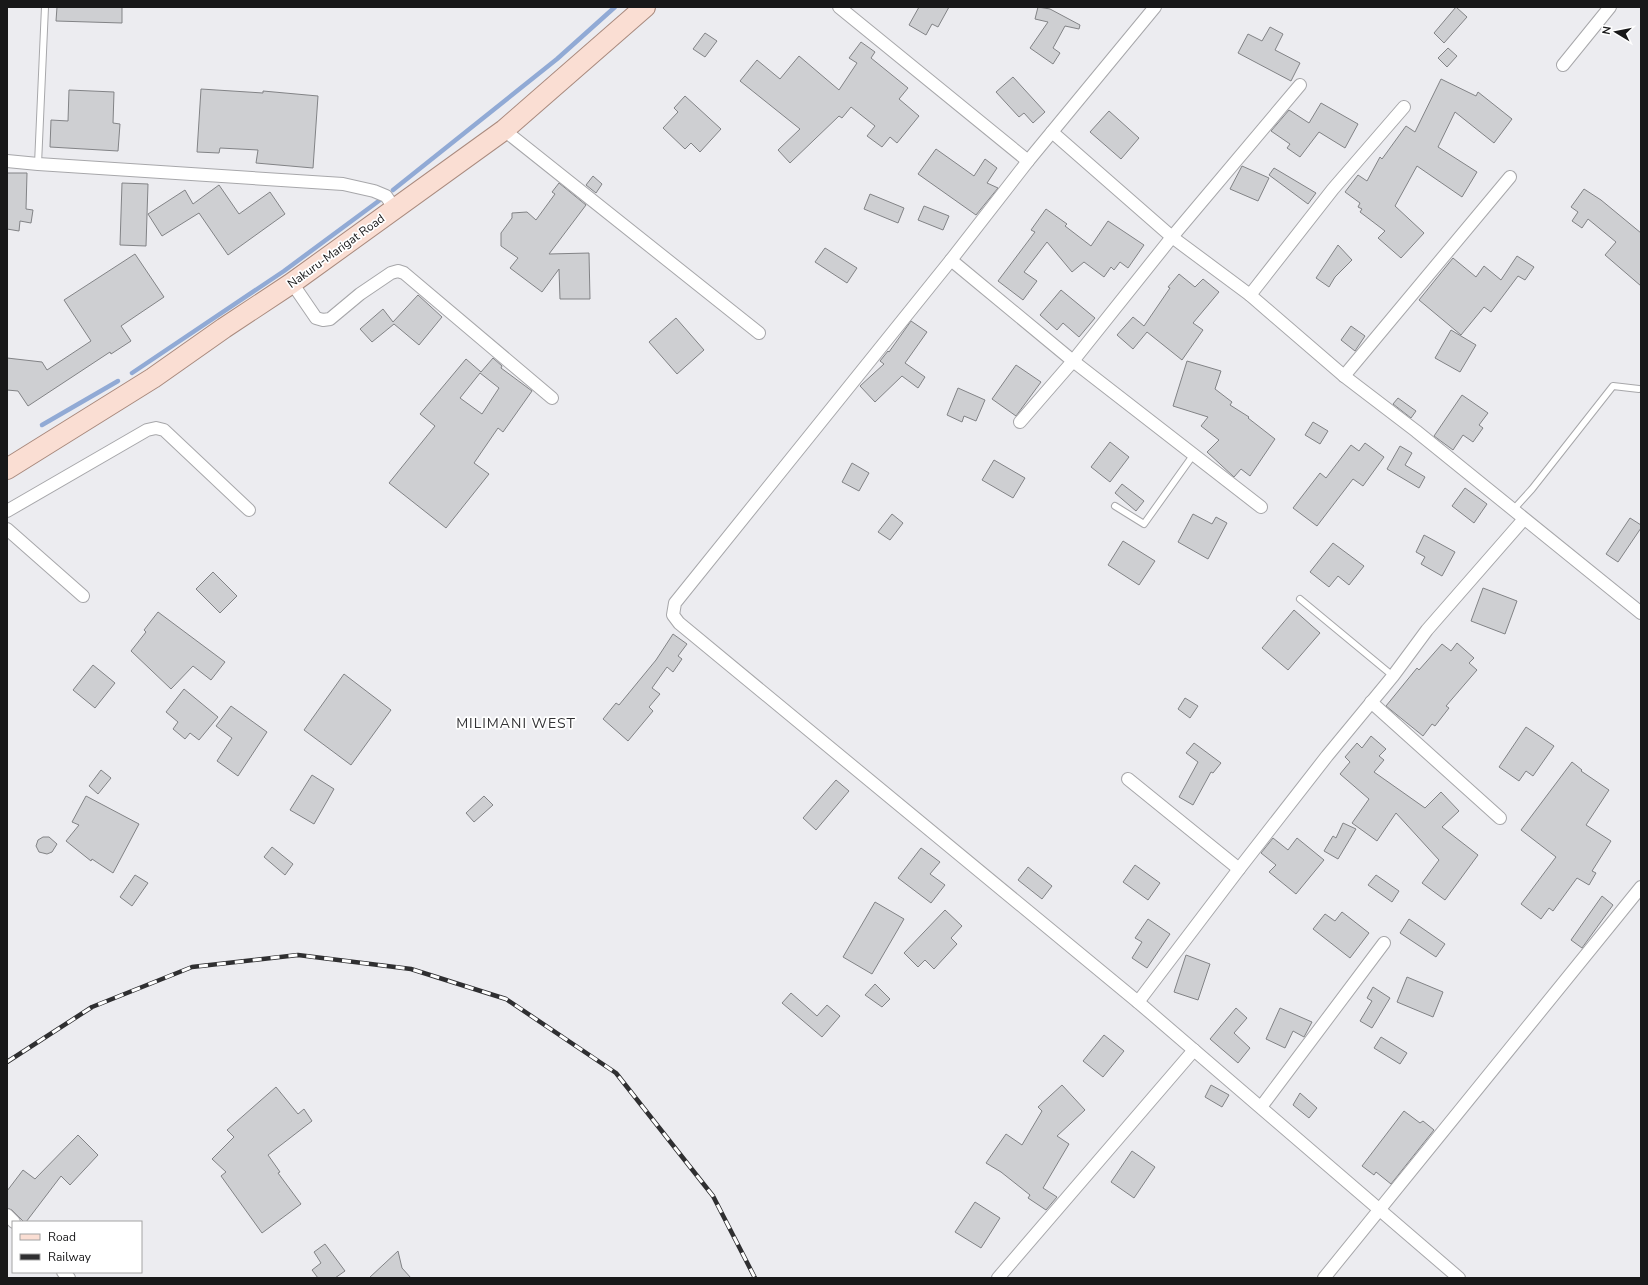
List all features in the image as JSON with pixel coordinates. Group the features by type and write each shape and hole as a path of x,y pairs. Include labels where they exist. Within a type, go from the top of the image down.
{"main road":[{"name":"Nakuru-Marigat Road","path":"7,468 153,378 224,328 292,284 504,130 645,7"}],"street":[{"path":"839,7 1028,161"},
{"path":"1155,7 1028,161 951,260 675,602 673,615 685,628 1138,1002 1459,1278"},
{"path":"1564,65 1610,7"},
{"path":"1020,422 1073,361 1172,237 1300,85"},
{"path":"1250,295 1333,189 1404,107"},
{"path":"504,130 759,333"},
{"path":"1052,132 1172,237 1250,295 1344,376 1416,431 1641,613"},
{"path":"7,161 343,184 374,191 386,196 395,209"},
{"path":"1344,376 1510,177"},
{"path":"951,260 1073,361 1261,507"},
{"path":"292,284 316,318 324,320 330,319 360,294 391,273 398,271 404,273 552,398"},
{"path":"7,511 147,430 156,428 164,430 250,510"},
{"path":"1138,1002 1239,869 1393,676 1427,630 1524,519"},
{"path":"7,529 83,596"},
{"path":"1371,702 1500,818"},
{"path":"1128,779 1239,869"},
{"path":"1324,1278 1641,887"},
{"path":"1261,1107 1384,943"},
{"path":"998,1278 1194,1050"}],"lane":[{"path":"38,164 44,7"},
{"path":"1513,510 1532,489 1613,386 1639,389"},
{"path":"1116,506 1144,524 1194,454"},
{"path":"1300,600 1393,676"}],"building":[{"path":"57,7 122,7 122,23 56,21"},
{"path":"919,7 949,7 938,27 932,24 926,35 909,25"},
{"path":"1038,7 1050,9 1080,25 1079,29 1065,26 1053,48 1060,53 1053,64 1030,48 1048,22 1035,19"},
{"path":"1456,7 1467,17 1444,43 1434,33"},
{"path":"1270,27 1283,34 1275,50 1300,63 1291,81 1238,53 1248,34 1262,41"},
{"path":"705,33 717,41 705,57 693,49"},
{"path":"861,42 875,52 871,58 908,88 899,99 919,116 897,143 890,137 882,147 867,136 875,126 851,107 842,118 839,116 790,163 778,150 800,129 740,81 757,60 780,79 799,56 839,90 857,63 849,58"},
{"path":"1448,48 1457,56 1447,67 1438,58"},
{"path":"1013,77 1045,112 1033,123 1024,113 1019,117 996,92"},
{"path":"1441,79 1476,96 1478,92 1512,119 1494,143 1455,112 1438,147 1477,172 1462,197 1417,166 1395,206 1424,233 1401,258 1378,238 1385,231 1360,212 1362,209 1358,207 1360,203 1345,192 1358,175 1367,181 1380,157 1382,159 1406,126 1415,132"},
{"path":"201,89 263,93 263,91 318,96 313,168 256,163 258,150 220,148 219,153 197,152"},
{"path":"69,90 114,92 113,123 120,124 118,151 50,147 51,120 68,121"},
{"path":"685,96 721,129 700,152 691,143 685,149 663,128 678,112 674,108"},
{"path":"1321,103 1358,124 1345,148 1319,132 1300,157 1287,148 1290,144 1271,131 1289,110 1309,123"},
{"path":"1109,111 1139,138 1121,159 1090,132"},
{"path":"936,149 974,176 985,159 997,168 987,183 998,188 976,215 918,174"},
{"path":"1242,166 1269,178 1258,201 1230,189"},
{"path":"1274,168 1316,193 1308,204 1269,175"},
{"path":"7,173 27,173 26,209 33,210 31,223 20,221 19,231 7,229"},
{"path":"593,176 602,184 596,193 586,185"},
{"path":"122,183 148,184 146,246 120,245"},
{"path":"559,183 586,205 549,254 589,253 590,299 560,299 559,269 542,292 510,268 518,258 501,246 501,233 512,218 512,213 527,212 536,220 555,194 552,192"},
{"path":"219,185 239,214 270,192 285,214 228,255 199,213 162,236 148,214 185,190 193,204"},
{"path":"1584,189 1601,200 1641,233 1641,286 1605,255 1616,242 1588,219 1582,228 1572,221 1578,212 1571,207"},
{"path":"870,194 904,208 898,223 864,209"},
{"path":"924,206 949,216 943,230 918,220"},
{"path":"1046,209 1067,224 1065,226 1091,246 1108,221 1144,245 1128,268 1120,262 1114,270 1111,267 1104,277 1084,262 1072,272 1047,242 1024,272 1037,281 1023,300 998,281 1035,232 1031,230"},
{"path":"1338,245 1352,260 1335,277 1329,287 1316,278"},
{"path":"825,248 857,268 847,283 815,262"},
{"path":"135,254 164,297 121,326 131,341 111,354 110,352 28,406 18,391 7,390 7,358 42,362 47,370 91,341 64,300"},
{"path":"1517,256 1534,267 1525,280 1518,276 1491,312 1484,307 1461,335 1419,300 1453,258 1476,277 1484,266 1501,280"},
{"path":"1179,274 1195,287 1203,279 1219,292 1193,323 1203,330 1182,360 1147,332 1133,349 1117,335 1133,317 1144,326 1170,288 1168,287"},
{"path":"1061,290 1095,318 1079,337 1063,323 1057,330 1040,315"},
{"path":"418,295 442,317 419,345 394,324 372,342 360,329 383,309 393,322"},
{"path":"676,318 704,350 677,374 649,342"},
{"path":"911,321 927,332 905,363 925,377 918,388 902,376 875,402 860,386 884,364 880,361 888,351 889,352"},
{"path":"1351,326 1365,336 1355,351 1341,340"},
{"path":"1451,330 1476,345 1460,372 1435,358"},
{"path":"493,358 502,366 501,368 532,391 503,432 498,428 474,463 489,474 446,528 389,483 435,426 420,414 466,359 481,372","holes":["480,373 499,388 482,414 460,398"]},
{"path":"1187,361 1221,371 1215,389 1232,402 1230,405 1249,417 1248,418 1275,439 1250,476 1241,469 1234,477 1207,452 1219,440 1201,426 1208,417 1173,406"},
{"path":"1016,365 1041,382 1016,416 992,399"},
{"path":"958,388 985,400 976,421 964,416 962,422 947,415"},
{"path":"1462,395 1488,413 1479,425 1483,428 1473,442 1463,435 1453,450 1434,436"},
{"path":"1398,398 1416,411 1411,418 1393,404"},
{"path":"1313,422 1328,431 1320,444 1305,435"},
{"path":"1110,442 1129,457 1110,482 1091,467"},
{"path":"1365,443 1384,457 1363,486 1353,479 1317,526 1293,508 1320,473 1326,478 1351,445 1359,451"},
{"path":"1400,446 1412,453 1405,465 1425,477 1419,488 1387,469"},
{"path":"994,460 1025,478 1013,498 982,480"},
{"path":"852,463 869,473 859,491 842,482"},
{"path":"1122,484 1144,501 1136,511 1115,493"},
{"path":"1465,488 1487,504 1474,523 1452,506"},
{"path":"892,514 903,523 890,540 878,532"},
{"path":"1193,514 1212,524 1216,517 1227,523 1208,559 1178,542"},
{"path":"1630,518 1641,525 1641,528 1618,562 1606,554"},
{"path":"1424,535 1455,552 1442,576 1421,564 1425,557 1416,552"},
{"path":"1123,541 1155,561 1139,585 1108,565"},
{"path":"1333,543 1364,566 1349,585 1338,576 1329,587 1310,572"},
{"path":"213,572 237,596 220,613 196,589"},
{"path":"1483,588 1517,601 1505,634 1471,621"},
{"path":"1294,610 1320,633 1288,670 1262,648"},
{"path":"158,612 225,662 211,680 193,666 171,689 131,651 146,632 144,630"},
{"path":"673,634 687,644 678,656 682,659 673,672 667,667 652,688 660,694 649,707 653,711 628,741 603,719 616,703 619,705 656,660"},
{"path":"1457,643 1474,658 1469,663 1477,670 1446,706 1449,708 1435,726 1432,724 1423,736 1386,706 1417,668 1419,670 1442,644 1451,651"},
{"path":"93,665 115,683 95,708 73,690"},
{"path":"344,674 391,710 351,765 304,730"},
{"path":"184,689 218,717 199,740 190,733 185,739 173,729 178,722 166,712"},
{"path":"1185,698 1198,706 1190,718 1178,709"},
{"path":"231,706 267,732 238,776 217,761 232,738 216,726"},
{"path":"1526,727 1554,746 1533,776 1526,771 1519,781 1499,767"},
{"path":"1371,736 1386,749 1379,756 1384,760 1374,772 1425,808 1441,792 1459,811 1442,827 1478,855 1445,900 1422,883 1439,860 1396,813 1377,841 1352,823 1369,799 1340,774 1350,762 1345,757 1357,743 1362,748"},
{"path":"1194,743 1221,763 1213,773 1211,772 1193,805 1179,797 1198,762 1186,753"},
{"path":"1572,762 1582,770 1581,771 1609,790 1586,825 1611,841 1592,871 1596,873 1589,885 1577,878 1553,911 1549,908 1541,919 1521,904 1556,857 1521,830"},
{"path":"101,770 111,778 98,794 89,786"},
{"path":"312,775 334,789 314,824 290,810"},
{"path":"836,780 849,791 816,830 803,818"},
{"path":"86,796 139,824 113,873 92,859 91,861 66,841 79,825 72,822"},
{"path":"484,796 493,805 474,822 466,813"},
{"path":"1343,823 1356,829 1338,859 1324,851 1333,836 1336,838"},
{"path":"43,837 49,837 57,844 52,852 47,854 39,852 36,846 38,840"},
{"path":"1273,838 1288,850 1297,838 1324,860 1296,894 1269,872 1276,865 1261,853"},
{"path":"272,847 293,864 285,875 264,857"},
{"path":"921,848 940,862 930,874 945,885 931,903 898,878"},
{"path":"1135,865 1160,883 1148,900 1123,882"},
{"path":"1028,867 1052,886 1042,899 1018,880"},
{"path":"135,875 148,883 132,906 120,897"},
{"path":"1376,875 1399,891 1392,902 1368,885"},
{"path":"1602,896 1613,905 1582,948 1571,940"},
{"path":"875,902 904,919 872,974 843,957"},
{"path":"945,910 962,926 951,938 957,944 934,969 925,960 918,967 904,953"},
{"path":"1342,912 1369,933 1350,958 1313,929 1325,914 1335,921"},
{"path":"1148,919 1170,934 1147,968 1132,958 1142,942 1135,938"},
{"path":"1409,919 1445,944 1436,957 1400,933"},
{"path":"1186,955 1210,964 1198,1000 1174,992"},
{"path":"1407,977 1443,992 1433,1017 1397,1002"},
{"path":"875,984 890,999 882,1007 865,995"},
{"path":"1373,987 1390,998 1372,1028 1360,1021 1372,1001 1367,998"},
{"path":"791,993 817,1016 827,1005 840,1016 822,1037 782,1003"},
{"path":"1236,1008 1247,1018 1234,1033 1250,1048 1238,1063 1210,1039"},
{"path":"1280,1008 1312,1022 1304,1037 1293,1031 1285,1048 1266,1039"},
{"path":"1104,1035 1124,1051 1103,1077 1083,1061"},
{"path":"1381,1037 1407,1053 1400,1064 1374,1048"},
{"path":"1062,1085 1085,1110 1057,1136 1069,1144 1043,1188 1057,1197 1046,1210 1028,1198 1030,1195 1001,1172 986,1163 1006,1134 1022,1145 1042,1111 1038,1107"},
{"path":"1211,1085 1229,1095 1222,1107 1205,1097"},
{"path":"276,1087 298,1114 304,1109 312,1121 268,1155 280,1172 278,1173 301,1204 262,1233 221,1176 226,1172 212,1159 234,1137 227,1130"},
{"path":"1300,1093 1317,1108 1309,1118 1293,1105"},
{"path":"1404,1111 1420,1123 1423,1121 1434,1130 1391,1184 1376,1172 1374,1175 1362,1166"},
{"path":"78,1135 98,1155 70,1185 61,1176 27,1221 23,1221 12,1210 7,1208 7,1191 23,1170 35,1179"},
{"path":"1132,1151 1155,1167 1134,1198 1111,1182"},
{"path":"975,1202 1000,1218 981,1248 955,1232"},
{"path":"325,1244 345,1271 335,1278 318,1278 312,1270 321,1263 314,1252"},
{"path":"398,1251 402,1268 411,1278 369,1278"}],"waterway":[{"path":"393,190 557,59 615,7"},
{"path":"132,373 284,271 380,200"},
{"path":"42,425 118,381"}],"railway":[{"path":"7,1062 92,1007 192,967 298,955 411,969 506,999 616,1073 713,1196 755,1278"}],"district":[{"name":"MILIMANI WEST","path":"516,723"}]}
